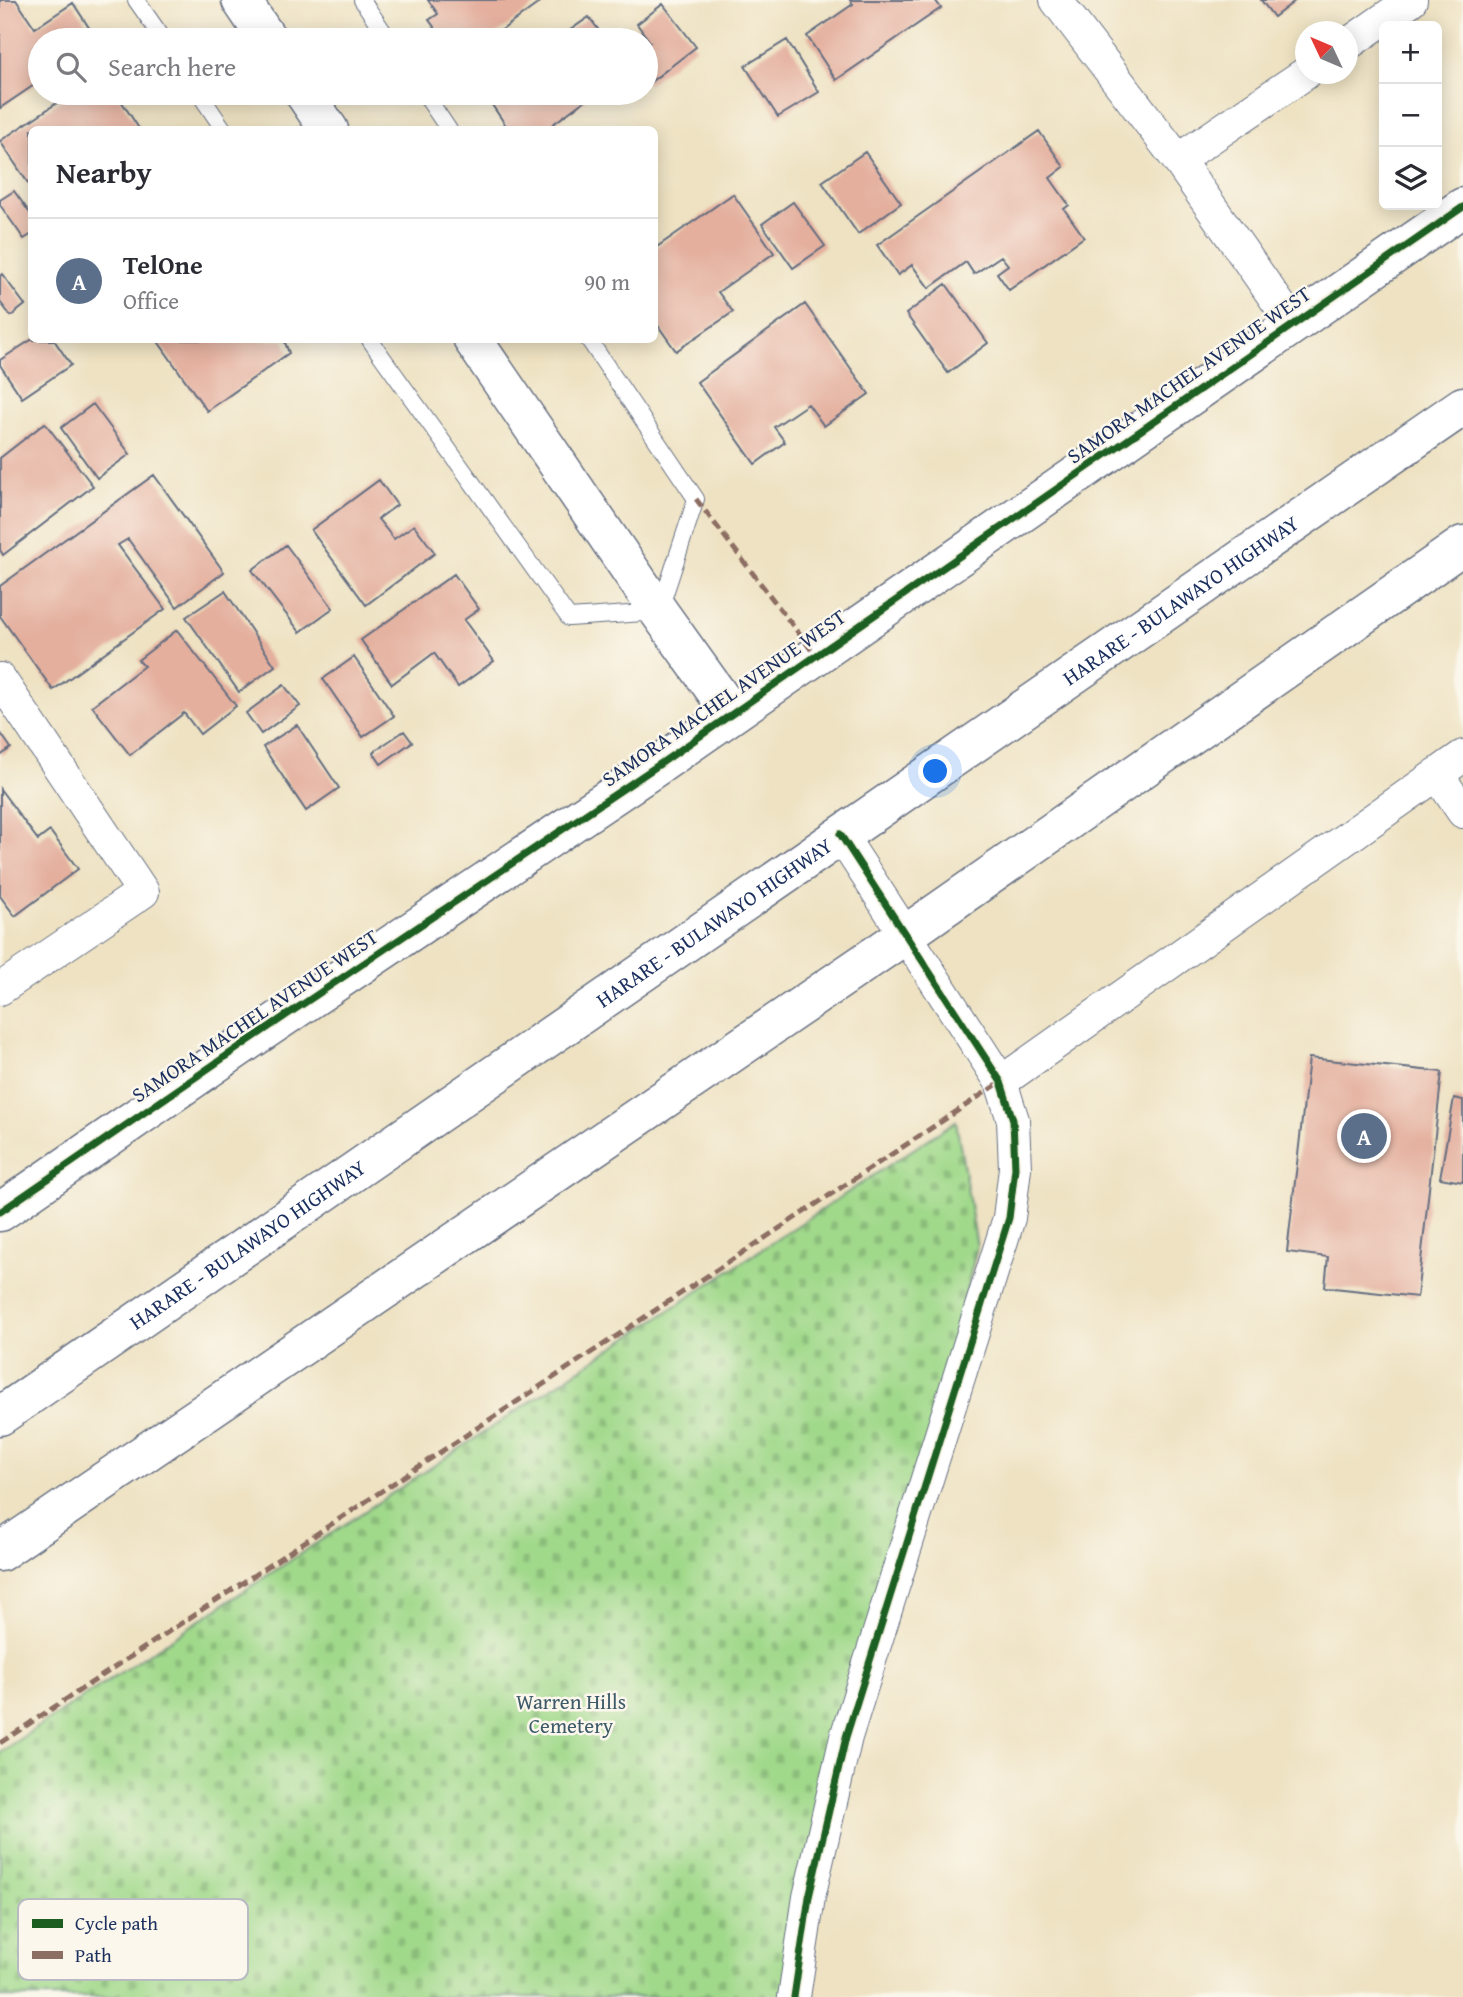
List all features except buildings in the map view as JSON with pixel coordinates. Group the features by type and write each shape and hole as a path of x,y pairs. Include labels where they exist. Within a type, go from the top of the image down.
{"main road":[{"path":"241,0 260,28"},
{"path":"312,105 326,126"},
{"name":"SAMORA MACHEL AVENUE WEST","path":"0,1212 237,1048 660,765 1463,207"},
{"path":"475,343 732,714"},
{"name":"HARARE - BULAWAYO HIGHWAY","path":"0,1416 1463,406"},
{"path":"0,1552 905,935 1463,545"}],"street":[{"path":"1056,0 1178,160 1293,324"},
{"path":"1358,37 1411,0"},
{"path":"1178,160 1295,80"},
{"path":"0,679 143,892 0,989"},
{"path":"1001,1082 1463,756"},
{"path":"1437,774 1463,812"},
{"path":"794,1997 809,1897 846,1737 1009,1218 1015,1168 1013,1120 1001,1082 840,834"}],"lane":[{"path":"136,0 156,28"},
{"path":"362,0 381,28"},
{"path":"207,105 221,126"},
{"path":"432,105 446,126"},
{"path":"372,343 569,618 659,612 696,499 591,343"}],"green space":[{"name":"Warren Hills Cemetery","path":"956,1121 977,1247 795,1997 0,1997 0,1752"}],"marked path":[{"path":"696,499 816,656"},
{"path":"0,1743 1001,1082"}],"cycle path":[{"path":"0,1212 248,1041 660,764 1463,207"},
{"path":"794,1997 809,1897 846,1737 1009,1218 1015,1168 1013,1120 1001,1082 840,834"}],"place":[{"name":"TelOne","path":"1364,1136"}]}
